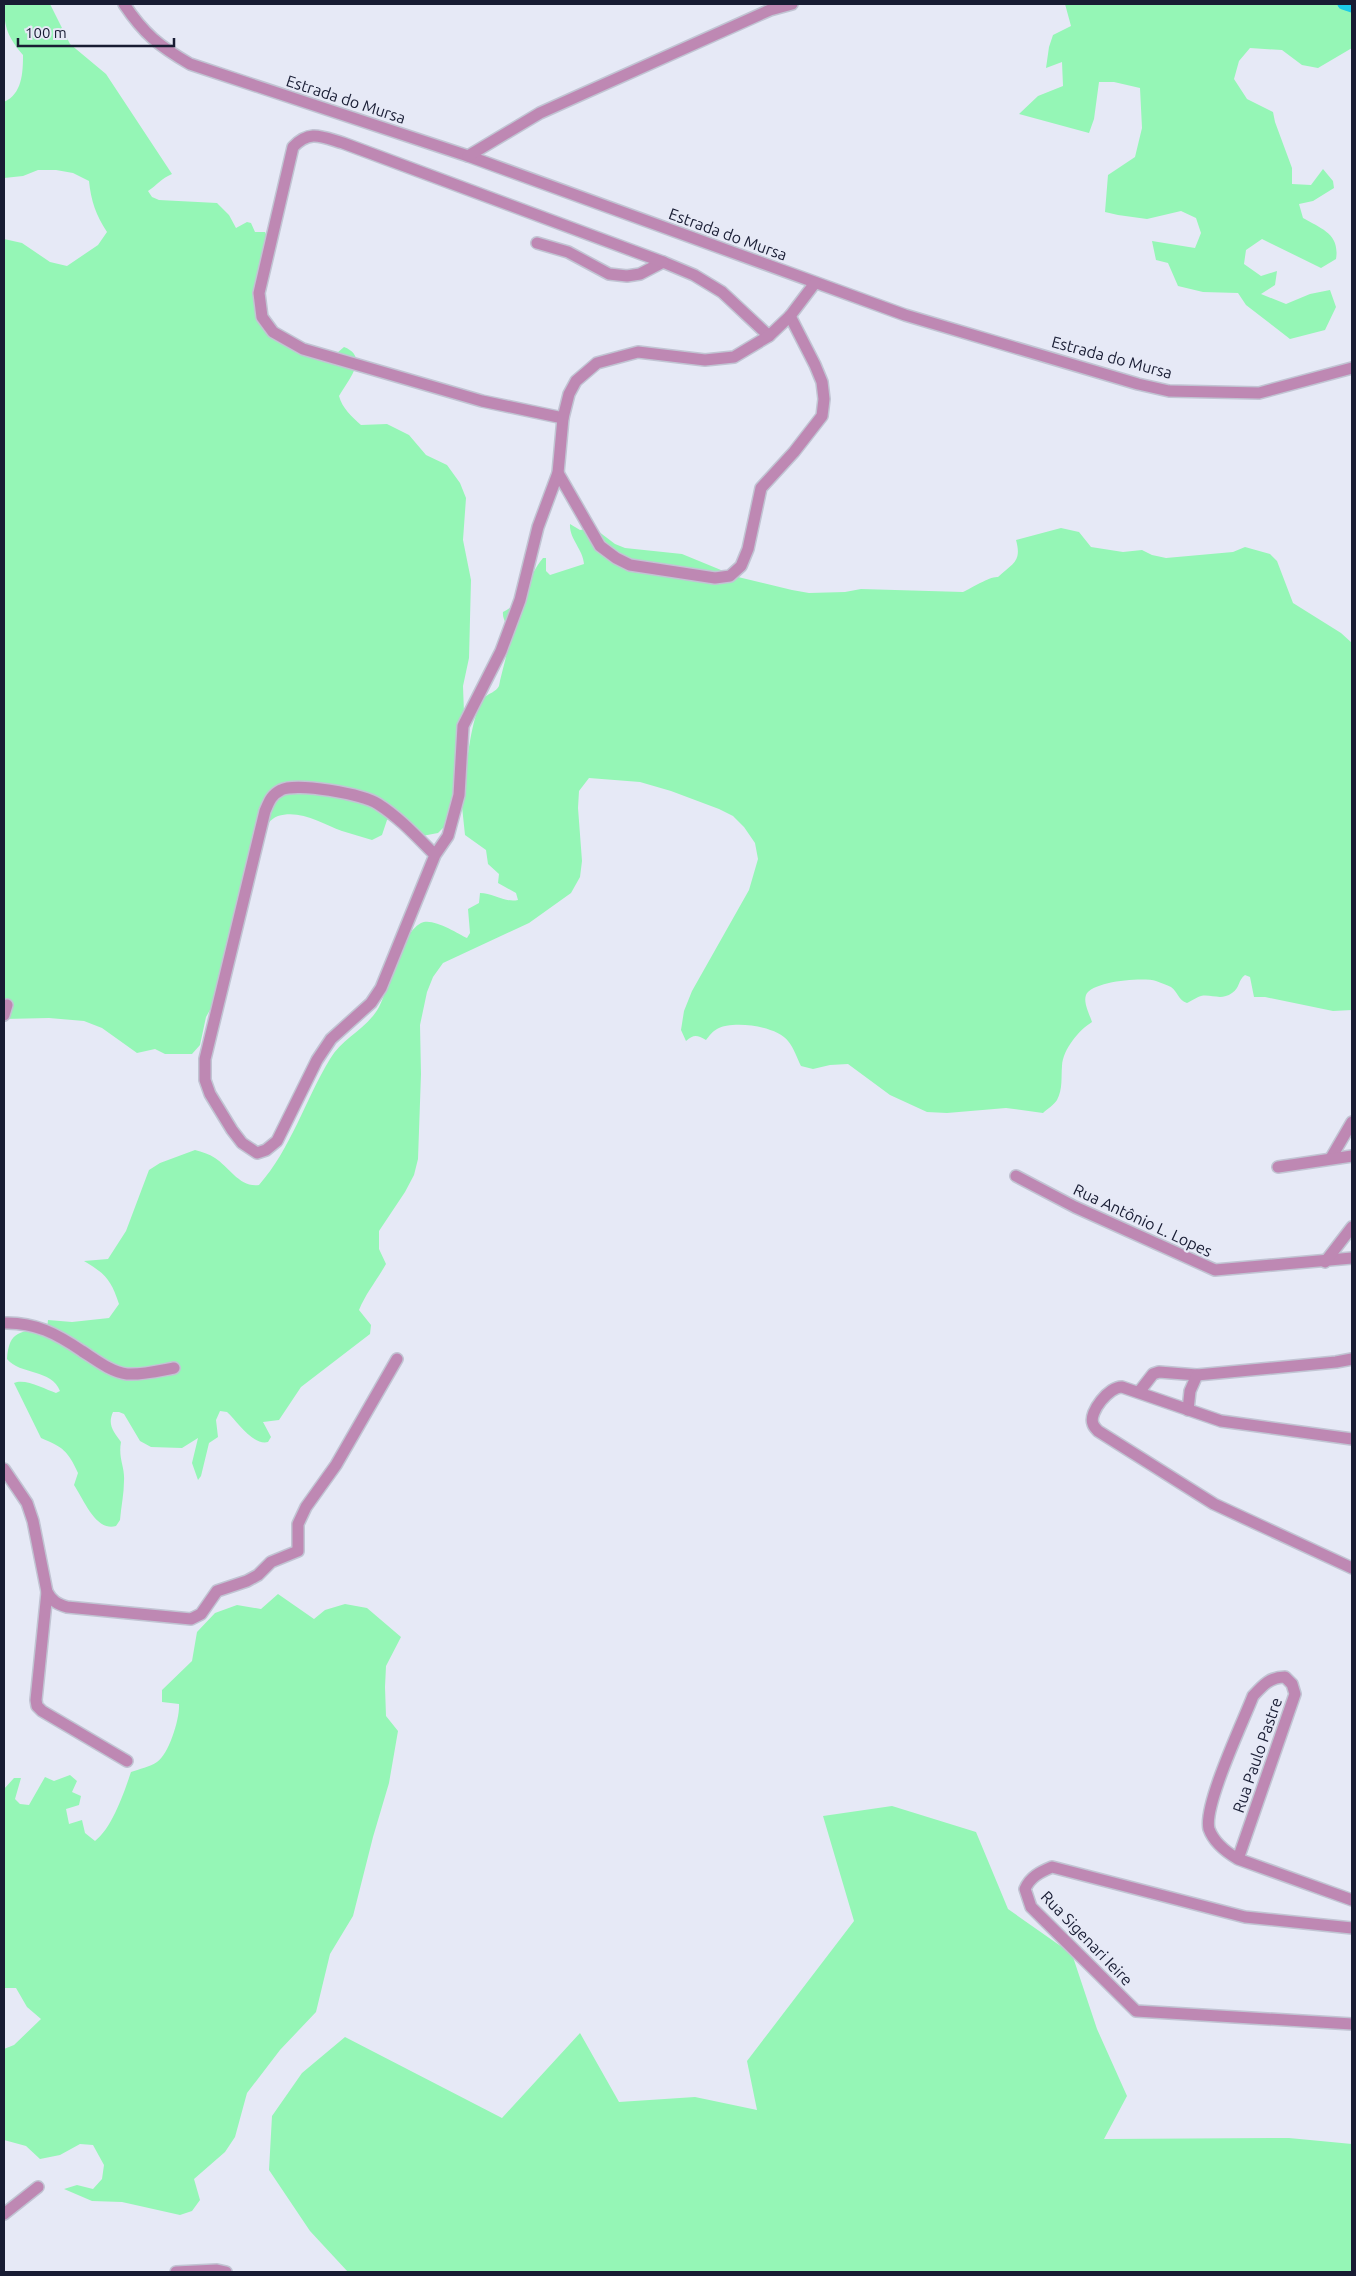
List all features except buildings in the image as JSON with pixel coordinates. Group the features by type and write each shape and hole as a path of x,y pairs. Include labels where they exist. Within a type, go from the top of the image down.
{"street":[{"name":"Estrada do Mursa","path":"124,4 135,21 160,47 190,64 468,156 905,315 1138,384 1169,391 1259,393 1352,368"},
{"path":"468,156 540,113 770,10 792,4"},
{"path":"563,418 482,401 303,349 273,332 262,317 260,293 293,147 302,138 315,135 343,143 694,274 722,292 769,336"},
{"path":"537,243 568,252 609,274 627,276 640,274 663,262"},
{"path":"435,855 398,818 376,802 345,794 299,787 282,789 270,798 265,811 205,1059 205,1080 210,1094 242,1143 257,1153 266,1150 276,1141 317,1060 331,1039 371,1004 381,988 435,855 448,836 459,795 462,726 501,651 520,600 538,527 558,473 563,418 569,394 576,381 597,363 638,352 717,360 734,357 769,336 790,316 815,283"},
{"path":"558,473 600,546 616,558 630,565 715,578 730,576 741,566 748,549 761,488 794,452 822,416 824,399 822,382 790,316"},
{"path":"1331,1158 1352,1122"},
{"path":"1278,1167 1352,1156"},
{"name":"Rua Antônio L. Lopes","path":"1016,1176 1076,1207 1215,1270 1325,1262 1352,1258"},
{"path":"1325,1262 1352,1227"},
{"path":"4,1323 18,1322 42,1327 101,1364 125,1374 142,1374 174,1368"},
{"path":"1138,1392 1153,1374 1159,1372 1197,1375 1352,1359"},
{"path":"47,1592 58,1605 68,1607 191,1619 201,1614 218,1591 247,1581 258,1575 271,1562 298,1551 298,1524 306,1507 336,1465 397,1360"},
{"path":"1188,1410 1190,1391 1197,1375"},
{"path":"1352,1440 1221,1421 1117,1386 1110,1390 1092,1419 1098,1431 1214,1504 1352,1568"},
{"path":"4,1469 27,1502 47,1592 36,1700 37,1706 42,1711 127,1761"},
{"name":"Rua Paulo Pastre","path":"1238,1858 1295,1694 1292,1684 1285,1677 1275,1677 1264,1684 1253,1696 1215,1791 1208,1818 1209,1829 1214,1839 1224,1851 1238,1858 1352,1900"},
{"name":"Rua Sigenari Ieire","path":"1352,1928 1245,1917 1052,1867 1039,1873 1028,1882 1025,1889 1031,1907 1136,2011 1352,2024"},
{"path":"4,2214 38,2187"},
{"path":"176,2272 217,2270 226,2272"}],"green space":[{"path":"4,4 50,4 70,44 106,74 172,174 148,191 152,197 159,200 217,203 229,215 236,228 247,222 251,223 255,232 265,232 270,243 271,255 263,313 271,333 330,353 337,353 344,347 352,351 356,363 355,369 339,396 348,412 361,425 387,424 409,435 426,455 447,465 460,483 466,498 463,540 471,580 469,658 463,686 466,767 472,731 480,704 484,698 499,686 509,635 503,612 518,601 543,558 546,558 546,571 550,575 584,564 570,529 570,524 580,530 594,528 615,544 625,548 682,554 738,577 809,593 845,592 861,589 963,592 986,580 998,577 1012,565 1018,553 1016,540 1061,528 1079,532 1091,547 1123,552 1142,550 1152,555 1166,558 1233,552 1245,547 1270,554 1277,561 1293,603 1341,633 1352,643 1352,1010 1333,1011 1265,997 1254,997 1250,977 1245,975 1235,991 1224,997 1201,996 1187,1003 1171,987 1156,981 1130,980 1098,986 1090,990 1085,998 1092,1022 1077,1035 1065,1053 1059,1096 1054,1104 1043,1113 1006,1108 947,1113 927,1112 890,1095 848,1064 830,1065 813,1069 801,1066 788,1041 765,1028 744,1025 724,1026 714,1031 706,1040 696,1036 686,1041 681,1030 684,1011 692,991 749,890 758,859 755,843 744,827 733,816 719,809 671,791 640,782 589,778 579,791 578,808 582,861 580,877 571,893 529,923 443,963 433,977 427,992 420,1025 421,1074 418,1159 414,1175 405,1192 379,1231 379,1249 386,1264 359,1310 371,1325 370,1334 301,1387 279,1420 263,1422 271,1437 268,1442 262,1442 251,1437 227,1412 220,1411 216,1420 218,1437 209,1443 201,1476 198,1480 192,1463 198,1438 182,1448 151,1447 140,1441 124,1414 113,1412 111,1425 121,1442 120,1453 124,1476 124,1491 120,1520 116,1526 109,1527 102,1524 91,1513 74,1485 78,1473 68,1455 60,1447 41,1438 14,1383 24,1382 56,1393 60,1391 50,1379 20,1368 7,1359 10,1342 14,1337 23,1332 47,1329 48,1320 72,1322 109,1318 119,1304 113,1289 103,1274 84,1261 108,1259 126,1231 149,1170 160,1163 195,1150 215,1158 240,1180 252,1185 259,1185 280,1156 330,1059 341,1045 374,1015 379,1007 401,949 413,929 421,923 431,922 444,926 467,938 470,933 468,909 479,903 480,893 513,901 518,900 516,893 498,883 499,874 488,864 486,850 465,835 461,797 446,825 438,833 422,836 390,818 387,820 382,835 372,840 303,816 286,814 273,819 263,833 219,994 206,1017 200,1045 192,1054 165,1054 155,1049 137,1053 102,1028 84,1021 49,1018 4,1019 4,239 22,243 50,262 67,266 98,245 107,232 95,208 89,181 73,173 56,170 38,170 23,176 4,178 4,102 15,94 18,88 22,76 23,55 8,32"},
{"path":"1065,4 1352,4 1352,48 1318,68 1302,65 1282,50 1250,48 1239,61 1234,79 1247,99 1273,112 1292,168 1292,184 1311,185 1323,169 1333,181 1334,188 1313,201 1299,204 1303,218 1323,229 1332,238 1337,251 1336,259 1321,268 1262,239 1246,250 1244,264 1261,276 1277,271 1275,285 1261,294 1286,304 1310,294 1330,290 1336,307 1325,330 1290,339 1246,305 1238,293 1203,292 1178,286 1168,263 1156,260 1152,241 1195,248 1201,233 1196,218 1181,211 1147,219 1105,212 1108,175 1135,157 1142,128 1140,88 1114,82 1099,82 1094,119 1089,133 1019,114 1038,96 1063,86 1062,62 1046,68 1053,35 1071,26"},
{"path":"278,1594 314,1619 325,1610 345,1604 367,1608 401,1637 386,1666 385,1687 386,1716 398,1731 389,1783 353,1916 330,1954 316,2012 280,2050 247,2093 235,2137 225,2152 194,2179 200,2200 192,2211 180,2215 122,2202 92,2201 64,2189 77,2185 93,2189 102,2179 104,2165 93,2145 80,2144 60,2155 40,2159 26,2146 4,2140 4,2049 14,2045 41,2019 27,2007 16,1988 4,1988 4,1789 14,1778 21,1778 15,1799 20,1804 29,1805 45,1777 54,1781 70,1775 77,1781 72,1792 81,1796 79,1805 66,1809 69,1824 82,1820 85,1833 95,1841 107,1828 112,1819 131,1772 157,1762 166,1752 176,1726 179,1704 162,1702 162,1690 192,1661 197,1632 215,1613 237,1605 261,1609"},
{"path":"892,1806 976,1832 1008,1909 1072,1954 1097,2029 1127,2096 1104,2139 1289,2138 1352,2144 1352,2272 348,2272 310,2231 269,2170 272,2116 302,2073 345,2037 502,2118 580,2033 619,2102 695,2097 757,2110 747,2061 854,1921 823,1816"}],"waterway":[{"path":"1343,4 1352,7"}]}
